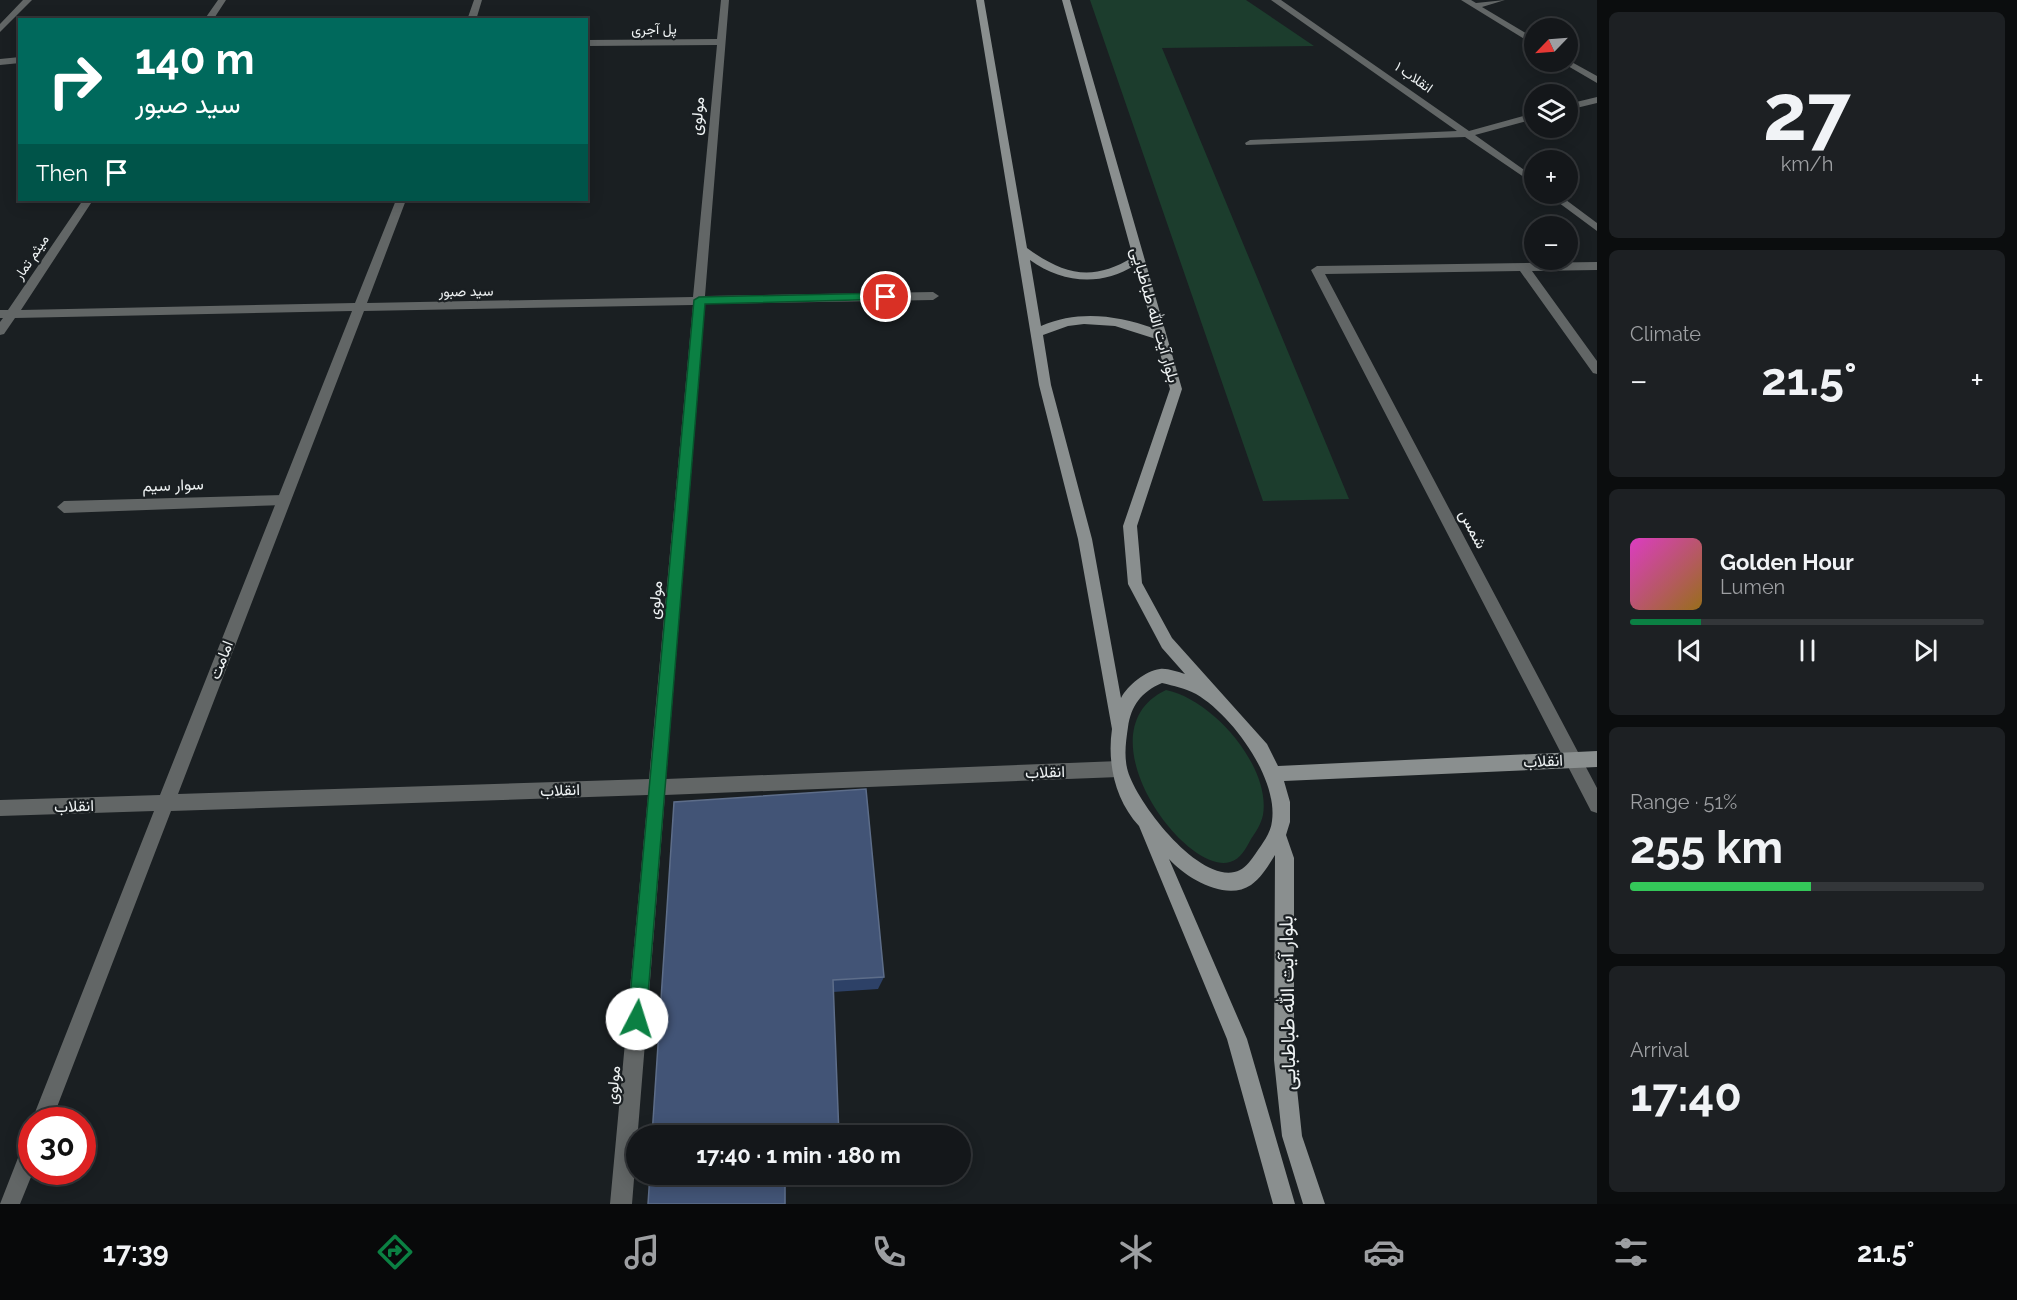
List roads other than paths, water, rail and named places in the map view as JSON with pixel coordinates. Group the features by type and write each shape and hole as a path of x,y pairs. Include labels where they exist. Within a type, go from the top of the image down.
{"main road":[{"path":"980,0 1045,385 1085,539 1118,728 1119,769 1129,796 1142,817 1237,1039 1284,1204"},
{"name":"بلوار آیت الله طباطبایی","path":"1066,0 1176,389 1130,526 1135,584 1167,643 1226,709"},
{"path":"1022,249 1041,265 1068,275 1097,277 1122,271 1139,258"},
{"path":"1036,333 1061,322 1091,319 1127,323 1162,338"},
{"path":"1118,728 1130,697 1145,683 1161,676 1181,680 1203,690 1226,709 1261,749 1273,774 1281,802 1281,822 1258,866 1244,879 1227,881 1204,876 1180,858 1142,817"},
{"name":"انقلاب","path":"1273,774 1597,759"},
{"name":"بلوار آیت الله طباطبایی","path":"1276,835 1285,858 1284,1060 1292,1136 1314,1204"}],"street":[{"path":"0,29 28,0"},
{"path":"209,18 222,0"},
{"path":"472,18 478,0"},
{"name":"مولوی","path":"621,1204 725,0"},
{"name":"انقلاب ۱","path":"1275,0 1524,174"},
{"path":"1466,0 1524,36"},
{"path":"1475,6 1501,0"},
{"name":"پل آجری","path":"588,43 722,42"},
{"path":"0,62 18,60"},
{"path":"1578,69 1597,80"},
{"path":"1578,105 1597,100"},
{"path":"1250,142 1469,134 1524,119"},
{"name":"میثم تمار","path":"0,331 6,314 87,201"},
{"name":"امامت","path":"47,1107 401,201"},
{"path":"1565,204 1597,228"},
{"path":"1522,267 1597,266"},
{"path":"1522,267 1597,370"},
{"name":"شمس","path":"1522,267 1317,270 1597,805"},
{"name":"سید صبور","path":"6,314 933,296"},
{"name":"سوار سیم","path":"64,507 284,500"},
{"name":"انقلاب","path":"0,808 657,787 1119,769"},
{"path":"9,1204 18,1182"}]}
